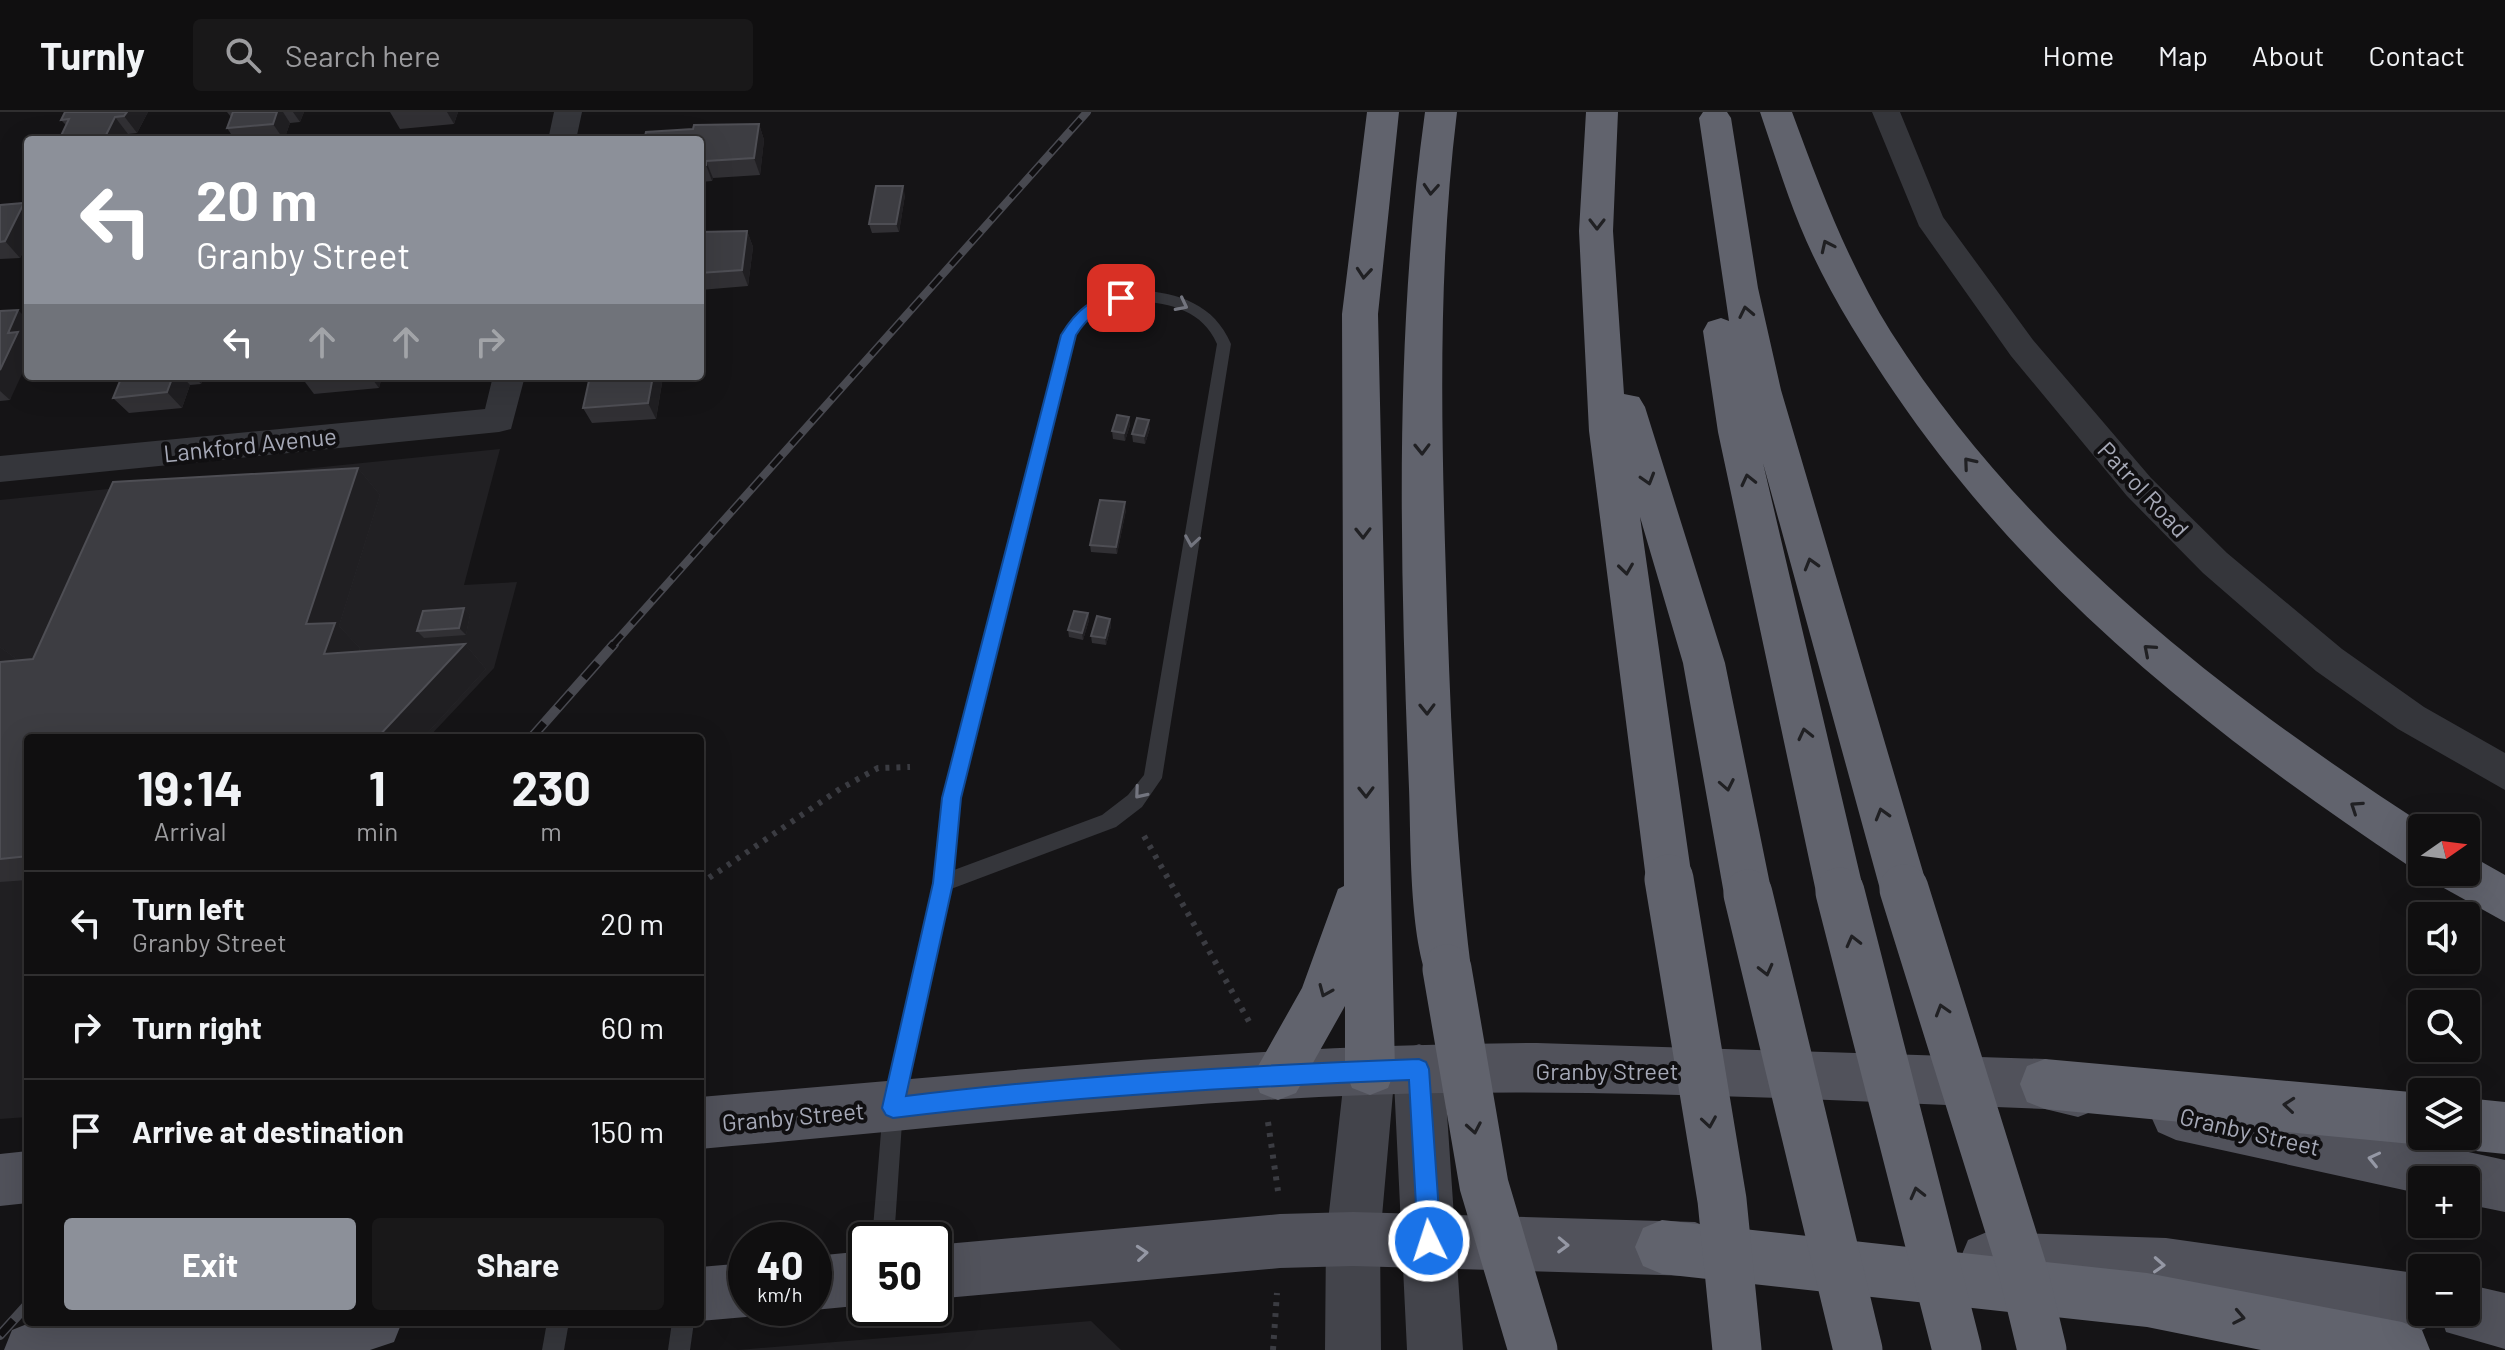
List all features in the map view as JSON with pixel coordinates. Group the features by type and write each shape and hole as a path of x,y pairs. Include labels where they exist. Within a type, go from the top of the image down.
{"highway":[{"path":"1383,112 1360,314 1367,864 1394,1070"},
{"path":"1441,112 1430,191 1421,389 1428,764 1447,969 1484,1185 1533,1350"},
{"path":"1602,112 1596,231 1608,431 1669,879 1722,1200 1737,1350"},
{"path":"1776,112 1805,198 1873,330 1920,401 2015,517 2108,614 2189,684 2269,748 2408,840"},
{"path":"1715,115 1740,288 1762,390 1904,889 2023,1271 2042,1350"},
{"path":"1715,115 1706,226 1737,432 1840,892 1957,1350"},
{"path":"1601,324 1704,663 1748,894 1858,1350"},
{"path":"1278,1075 1323,999 1367,864"},
{"path":"2480,885 2505,900"},
{"path":"2045,1084 2408,1118"},
{"path":"2480,1125 2505,1128"},
{"path":"1722,1200 1761,1350"},
{"path":"1662,1247 2147,1300 2402,1350"},
{"path":"2023,1271 2057,1350"}],"main road":[{"name":"Granby Street","path":"704,1123 893,1108 1015,1093 1278,1075 1394,1070 1646,1068 2045,1084 2505,1186"},
{"path":"1353,1350 1353,1239 1394,1070"},
{"path":"1394,1070 1429,1241 1435,1350"},
{"path":"0,1180 24,1177"},
{"path":"952,1270 1280,1241 1353,1239 2166,1265 2408,1300"},
{"path":"704,1294 728,1292"},
{"path":"2480,1315 2505,1321"},
{"path":"32,1350 325,1326"}],"street":[{"path":"563,136 568,112"},
{"name":"Patrol Road","path":"1886,112 1929,219 2022,348 2139,487 2262,607 2329,660 2411,718 2505,773"},
{"name":"Lankford Avenue","path":"0,469 499,420 508,380"}],"lane":[{"path":"884,1222 893,1108 943,883 951,798 1069,335 1082,314 1104,301 1138,296 1170,298 1208,318 1221,333 1224,344 1153,778 1135,801 1109,821 943,883"},
{"path":"553,1350 557,1326"},
{"path":"679,1350 682,1326"}],"path":[{"path":"704,881 840,789 878,768 910,767"}],"shaded area":[{"path":"500,449 464,585 517,582 494,668 432,734 24,734 24,1117 0,1119 0,500"},
{"path":"1091,1321 1121,1350 738,1350"}],"building":[{"path":"65,112 127,112 124,116 115,117 106,135 61,136 69,119 61,120"},
{"path":"233,112 277,112 273,124 227,128"},
{"path":"759,124 754,158 706,161 704,165 704,136 645,136 646,132 693,129 694,125"},
{"path":"876,186 903,186 896,224 869,224"},
{"path":"24,203 5,241 0,242 0,205"},
{"path":"747,231 742,270 704,273 704,232"},
{"path":"18,310 8,333 18,332 0,370 0,311"},
{"path":"120,380 172,380 167,392 113,398"},
{"path":"589,380 652,380 648,403 583,408"},
{"path":"1117,415 1129,417 1124,433 1112,431"},
{"path":"1137,418 1149,420 1144,436 1132,434"},
{"path":"358,468 306,624 335,623 324,654 465,644 381,734 24,734 24,856 0,859 0,662 33,659 113,482"},
{"path":"1100,500 1125,502 1116,547 1090,545"},
{"path":"464,608 459,628 417,631 423,611"},
{"path":"1074,611 1088,613 1082,633 1068,630"},
{"path":"1097,616 1110,619 1105,638 1091,636"}],"railway":[{"path":"612,646 1087,112"},
{"path":"535,734 614,644"},
{"path":"0,1335 24,1308"}],"route":[{"path":"1121,298 1104,301 1082,314 1069,335 951,798 943,883 893,1108 1015,1093 1257,1075 1419,1069 1429,1241"}]}
